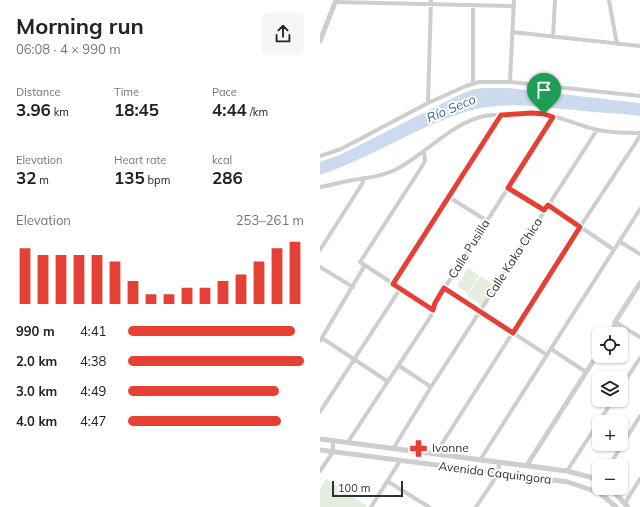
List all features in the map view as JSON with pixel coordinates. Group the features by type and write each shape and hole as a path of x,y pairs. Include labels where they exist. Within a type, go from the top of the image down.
{"street":[{"path":"510,82 514,0"},
{"path":"553,37 555,0"},
{"path":"609,0 617,44"},
{"path":"320,41 336,1 431,2 514,6"},
{"path":"428,103 431,2"},
{"path":"473,5 473,84"},
{"path":"512,32 640,46"},
{"path":"320,156 341,149 428,103 479,82 510,82 640,96"},
{"path":"320,187 387,173 397,169 424,152 455,129 486,116 532,113 544,114 598,130 640,135 436,453"},
{"path":"393,284 501,115"},
{"name":"Calle Pusilla","path":"348,442 431,316 435,303 444,288 553,117"},
{"name":"Calle Kaka Chica","path":"393,449 544,210 598,130"},
{"path":"424,152 425,161 421,168 360,262 433,310"},
{"path":"320,250 362,184 364,178"},
{"path":"508,188 544,210"},
{"path":"449,197 487,221"},
{"path":"548,205 613,249"},
{"path":"480,460 613,249 640,209"},
{"path":"619,241 640,254"},
{"path":"364,265 353,287 321,340 355,359 388,381"},
{"path":"320,267 353,287"},
{"path":"614,327 615,322 640,282"},
{"path":"444,288 546,355"},
{"path":"320,412 400,289"},
{"path":"615,322 640,337"},
{"path":"551,349 586,372"},
{"path":"628,376 640,358"},
{"path":"527,465 592,363"},
{"path":"398,365 431,387"},
{"path":"567,471 608,407"},
{"path":"613,459 640,416"},
{"name":"Avenida Caquingora","path":"320,439 527,465 567,471 592,478"},
{"path":"320,471 333,452 334,441"},
{"name":"Avenida Caquingora","path":"320,450 568,482 587,487 600,493 616,507"},
{"path":"371,507 400,461"},
{"path":"476,507 498,474 499,462"},
{"path":"617,495 626,505 640,479"},
{"path":"387,481 430,507"}],"shaded area":[{"path":"468,268 479,275 468,293 457,286"},
{"path":"480,276 497,287 484,307 467,296"},
{"path":"326,479 367,506 320,507 320,489"}],"water":[{"name":"Río Seco","path":"507,88 640,103 640,116 510,105 482,108 468,111 430,125 357,160 320,175 320,162 340,155 463,93 474,89"}],"place":[{"name":"Ivonne","path":"419,448"}],"route":[{"path":"532,113 544,114 553,117 508,188 544,210 548,205 580,227 513,333 444,288 435,303 433,310 393,284 501,115 532,113"}]}
